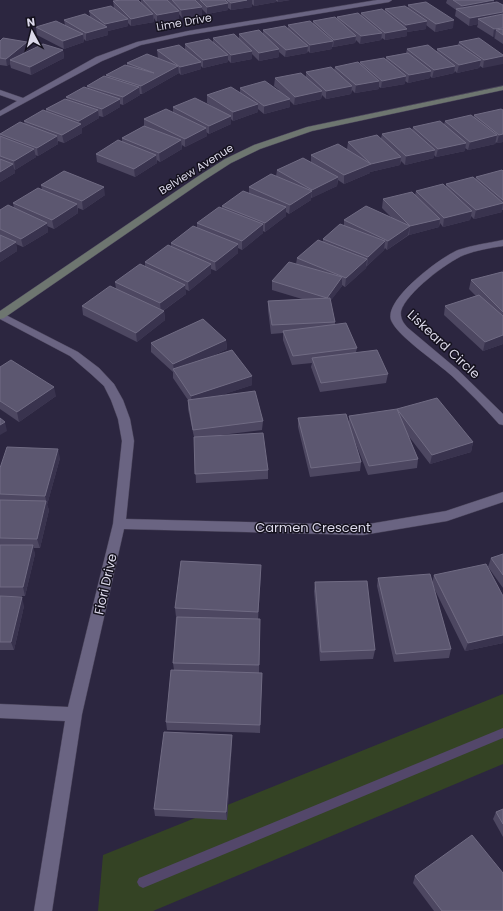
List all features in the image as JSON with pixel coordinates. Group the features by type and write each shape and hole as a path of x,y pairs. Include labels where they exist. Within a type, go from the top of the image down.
{"street":[{"name":"Lime Drive","path":"0,114 98,59 140,43 188,33 389,0"},
{"name":"Belview Avenue","path":"0,316 200,179 228,161 257,147 310,129 503,88"},
{"path":"0,92 23,102"},
{"name":"Liskeard Circle","path":"503,243 458,254 442,262 402,299 396,310 396,318 403,328 447,366 503,422"},
{"name":"Fiori Drive","path":"0,316 74,354 95,371 108,384 117,400 124,419 128,442 119,524 74,714 43,911"},
{"name":"Carmen Crescent","path":"119,524 363,530 447,516 503,498"},
{"path":"0,711 74,714"}],"green space":[{"path":"503,694 503,764 153,911 98,911 103,855"}],"building":[{"path":"138,0 153,14 131,19 113,1"},
{"path":"143,0 167,0 179,11 157,15"},
{"path":"172,0 195,0 202,7 181,10"},
{"path":"200,0 225,0 228,3 207,7"},
{"path":"227,0 247,0 231,3"},
{"path":"453,0 494,0 462,6"},
{"path":"426,2 454,20 436,24 408,5"},
{"path":"497,2 503,5 503,12 470,18 456,9"},
{"path":"111,6 128,19 105,24 89,11"},
{"path":"405,6 427,21 406,25 385,9"},
{"path":"382,9 407,29 385,33 361,13"},
{"path":"358,13 382,33 361,36 337,17"},
{"path":"85,14 107,27 86,33 64,20"},
{"path":"503,14 503,28 494,29 478,19"},
{"path":"335,17 356,36 334,40 313,21"},
{"path":"56,21 83,34 63,41 36,27"},
{"path":"310,21 333,41 310,45 288,25"},
{"path":"285,26 308,46 286,50 263,30"},
{"path":"503,29 503,35 496,30"},
{"path":"259,30 279,49 259,53 239,34"},
{"path":"234,34 252,51 231,55 213,38"},
{"path":"3,38 27,42 6,59 0,58 0,41"},
{"path":"479,38 503,56 484,60 459,42"},
{"path":"209,39 228,55 203,60 185,44"},
{"path":"43,44 63,50 30,67 10,60"},
{"path":"179,45 201,62 180,67 157,50"},
{"path":"428,45 455,66 434,70 407,49"},
{"path":"459,45 481,60 459,65 437,49"},
{"path":"408,53 431,71 409,75 386,57"},
{"path":"147,54 178,66 141,86 106,75 125,65 154,73 127,63"},
{"path":"384,58 406,76 382,81 360,62"},
{"path":"358,62 379,81 356,85 335,67"},
{"path":"331,67 352,86 326,91 306,72"},
{"path":"301,73 322,91 295,97 275,78"},
{"path":"104,76 139,87 123,97 87,86"},
{"path":"265,81 290,99 264,106 240,88"},
{"path":"84,87 120,99 102,109 66,97"},
{"path":"231,87 258,104 233,112 207,95"},
{"path":"195,98 231,116 209,126 173,107"},
{"path":"65,99 98,110 79,121 46,109"},
{"path":"166,109 206,128 185,139 144,119"},
{"path":"501,109 503,110 503,134 499,135 474,115"},
{"path":"43,110 81,124 62,135 24,121"},
{"path":"471,115 497,135 470,142 445,121"},
{"path":"440,121 466,143 438,149 413,127"},
{"path":"20,122 57,136 37,148 0,134"},
{"path":"144,126 181,140 159,153 122,138"},
{"path":"410,128 435,150 406,156 382,134"},
{"path":"377,135 401,157 371,164 348,142"},
{"path":"0,136 34,149 14,161 0,156"},
{"path":"118,140 156,155 134,169 96,154"},
{"path":"338,144 371,164 344,175 311,155"},
{"path":"303,158 338,177 312,190 277,170"},
{"path":"0,159 13,164 0,172"},
{"path":"64,171 104,187 82,201 41,185"},
{"path":"503,171 503,200 476,177"},
{"path":"271,174 312,191 290,205 249,187"},
{"path":"473,177 503,203 476,210 446,184"},
{"path":"443,184 472,211 444,218 416,191"},
{"path":"38,188 77,204 52,220 13,203"},
{"path":"243,191 286,207 265,223 222,206"},
{"path":"412,192 440,219 410,226 383,199"},
{"path":"8,205 47,223 21,239 0,229 0,210"},
{"path":"366,206 410,226 388,241 344,220"},
{"path":"219,207 263,224 242,241 197,223"},
{"path":"340,224 385,241 368,257 323,239"},
{"path":"193,226 238,244 215,262 171,243"},
{"path":"0,235 16,242 0,252"},
{"path":"318,240 367,259 346,278 297,258"},
{"path":"168,245 211,264 188,282 145,262"},
{"path":"289,262 342,277 327,298 272,281"},
{"path":"140,264 185,285 160,303 115,282"},
{"path":"503,273 503,312 471,280"},
{"path":"110,286 164,311 136,333 82,306"},
{"path":"479,295 503,316 503,335 485,342 445,306"},
{"path":"330,298 335,322 272,325 268,301"},
{"path":"203,319 226,340 173,364 151,343"},
{"path":"346,323 357,348 293,356 283,331"},
{"path":"232,350 252,376 191,396 173,369"},
{"path":"377,350 388,374 321,383 312,358"},
{"path":"11,360 54,387 17,412 0,401 0,367"},
{"path":"255,391 263,421 193,430 188,400"},
{"path":"437,398 473,442 432,455 397,409"},
{"path":"397,409 418,459 369,466 349,416"},
{"path":"346,414 361,462 311,468 298,418"},
{"path":"0,418 5,422 0,425"},
{"path":"263,433 268,470 195,474 194,437"},
{"path":"7,447 58,449 45,496 0,494 0,468"},
{"path":"0,500 46,501 37,539 0,538"},
{"path":"0,545 33,545 23,587 0,587"},
{"path":"503,554 503,575 491,558"},
{"path":"181,561 261,565 258,612 175,608"},
{"path":"486,564 503,596 503,635 468,643 434,575"},
{"path":"430,574 451,649 396,654 378,578"},
{"path":"367,581 375,650 321,652 315,582"},
{"path":"0,596 22,597 11,642 0,642"},
{"path":"177,617 260,619 259,665 173,663"},
{"path":"171,670 262,673 260,725 166,722"},
{"path":"164,732 232,735 226,812 154,809"},
{"path":"503,809 503,824 496,812"},
{"path":"472,835 503,873 503,911 442,911 415,876"}],"waterway":[{"path":"143,882 503,733"}]}
